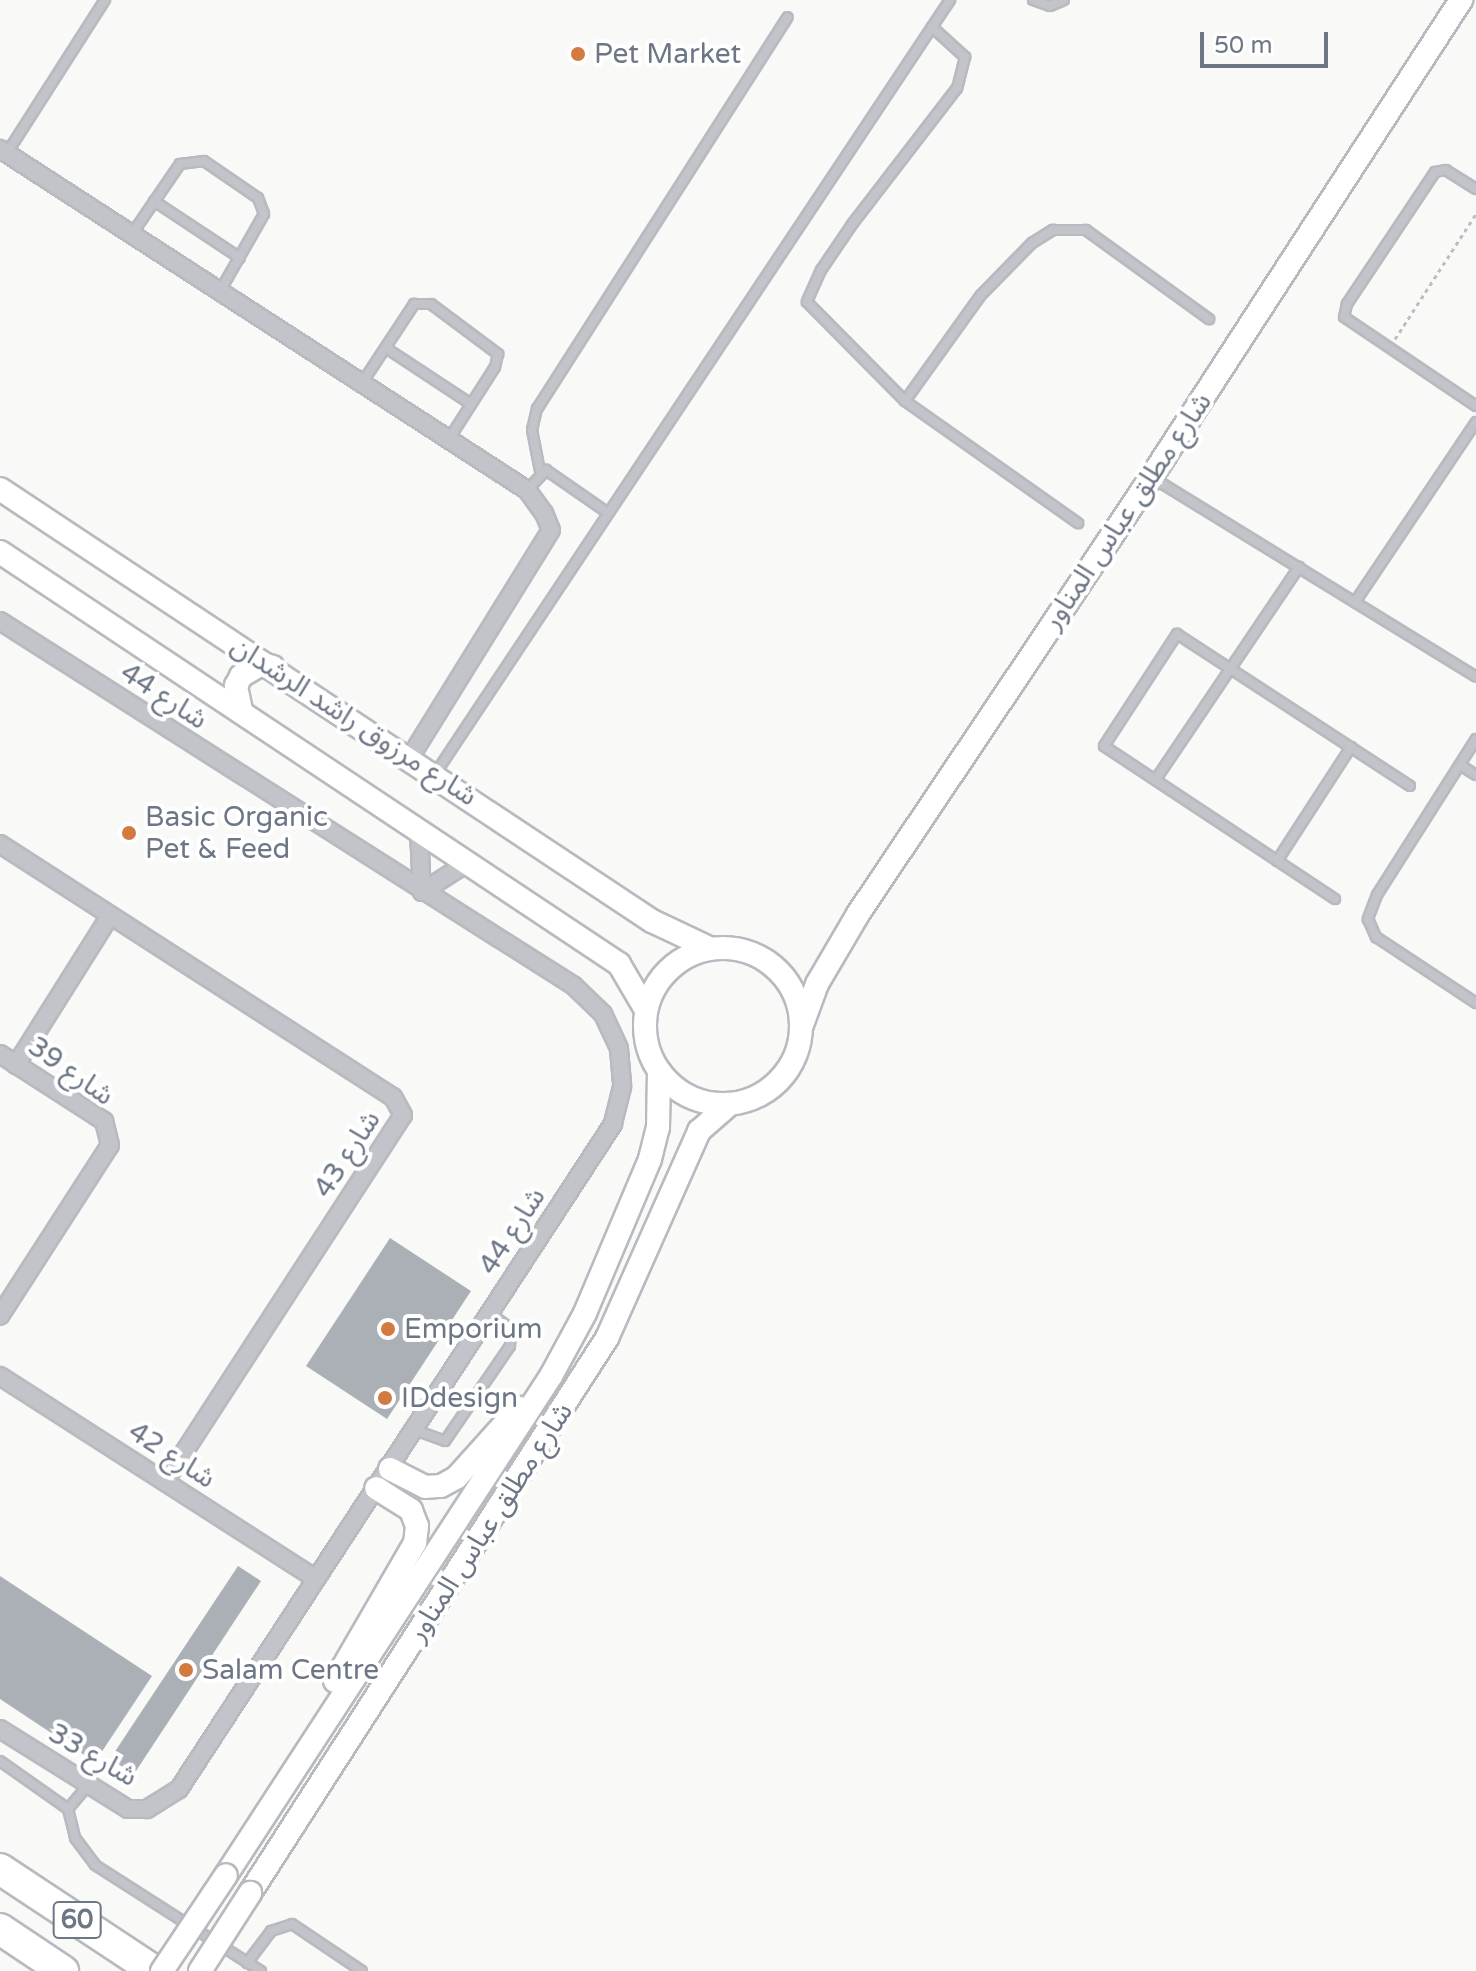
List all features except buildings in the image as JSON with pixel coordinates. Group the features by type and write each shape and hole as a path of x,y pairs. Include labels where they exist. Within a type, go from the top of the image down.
{"highway":[{"name":"60","path":"0,1869 154,1971"},
{"name":"60","path":"0,1929 63,1971"}],"street":[{"name":"شارع مطلق عباس المناور","path":"802,1025 817,984 858,914 1152,476 1463,2"},
{"path":"4,151 527,490 551,530 410,757"},
{"name":"شارع مرزوق راشد الرشدان","path":"0,489 410,757 652,921 709,948"},
{"name":"شارع مرزوق راشد الرشدان","path":"0,552 619,964 646,1010"},
{"name":"شارع 44","path":"0,621 574,986 603,1014 619,1049 622,1087 613,1124 179,1789 164,1802"},
{"path":"241,710 236,686 241,676 262,664 273,667"},
{"path":"419,831 422,892 467,863"},
{"name":"شارع 43","path":"0,844 393,1097 403,1115 165,1481"},
{"path":"16,1065 110,916"},
{"path":"732,947 774,965 799,1003 802,1025 796,1054 782,1079 767,1091 730,1104 690,1097 659,1071 649,1052 646,1010 668,969 709,948 732,947"},
{"name":"شارع 39","path":"0,1054 104,1121 110,1133 110,1145 0,1316"},
{"name":"شارع مطلق عباس المناور","path":"162,1971 551,1376 585,1313 650,1159 658,1128 659,1071"},
{"name":"شارع مطلق عباس المناور","path":"200,1971 599,1352 699,1131 730,1104"},
{"name":"شارع 42","path":"0,1376 315,1578"},
{"path":"390,1469 425,1487 441,1486 457,1477 551,1376"},
{"path":"310,1744 336,1680 415,1543 417,1526 411,1510 376,1488"},
{"name":"شارع 33","path":"0,1729 128,1809 147,1809 164,1802"}],"lane":[{"path":"4,151 105,0"},
{"path":"435,774 950,0"},
{"path":"1033,0 1050,6 1064,0"},
{"path":"527,490 540,471 532,430 543,398 788,17"},
{"path":"932,27 965,57 957,88 853,223 821,270 807,302 905,401 1078,523"},
{"path":"131,234 180,164 204,161 254,194 263,208 264,220 220,291"},
{"path":"1476,189 1446,170 1435,172 1347,304 1347,324 1476,406"},
{"path":"154,201 240,258"},
{"path":"905,401 981,295 1032,243 1053,230 1086,230 1209,319"},
{"path":"362,383 414,304 431,304 498,354 449,439"},
{"path":"386,348 471,404"},
{"path":"1355,602 1476,422"},
{"path":"540,471 551,472 608,513"},
{"path":"1152,476 1476,677"},
{"path":"1156,779 1299,567"},
{"path":"1335,899 1104,746 1177,634 1410,786"},
{"path":"1476,739 1377,895 1368,919 1376,937 1476,1003"},
{"path":"1277,861 1351,747"},
{"path":"1460,765 1476,775"},
{"path":"415,1430 445,1441 510,1346 511,1329 490,1313"},
{"path":"0,1761 68,1809 75,1838 95,1865 261,1971"},
{"path":"68,1809 87,1786"},
{"path":"247,1963 271,1931 292,1924 362,1971"}],"path":[{"path":"1389,349 1476,214"}],"place":[{"name":"Pet Market","path":"578,54"},
{"name":"Basic Organic Pet & Feed","path":"129,833"},
{"name":"Emporium","path":"388,1329"},
{"name":"IDdesign","path":"385,1398"},
{"name":"Salam Centre","path":"186,1670"}]}
